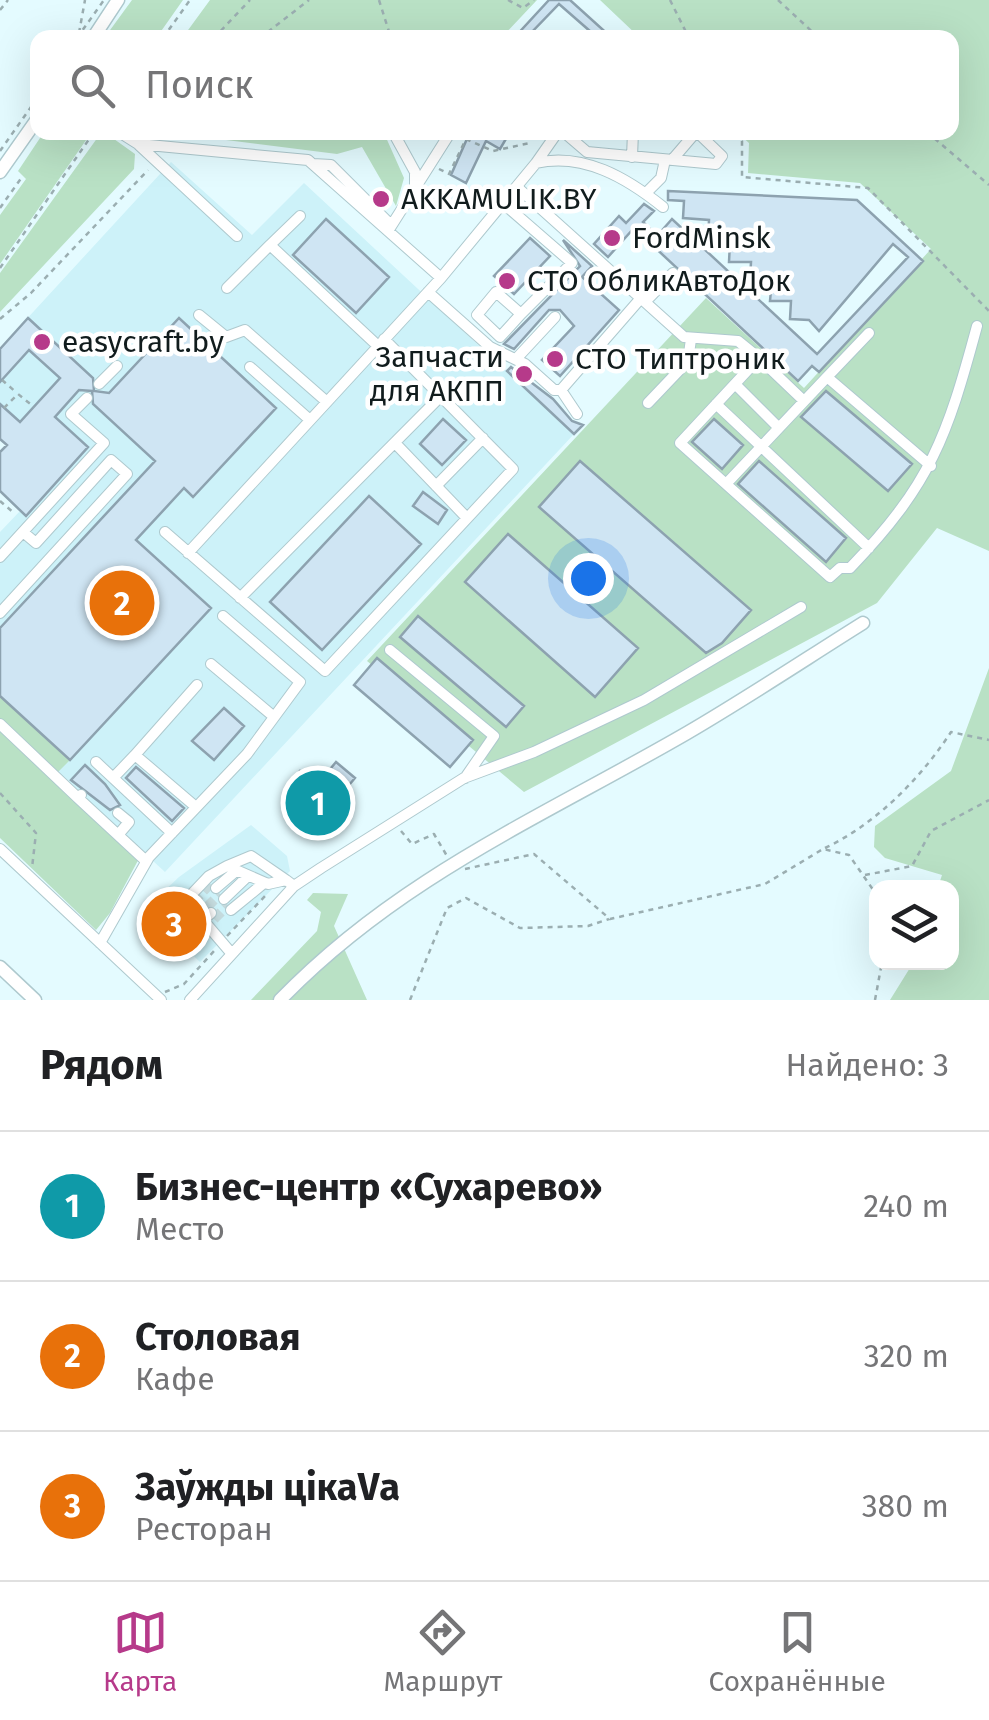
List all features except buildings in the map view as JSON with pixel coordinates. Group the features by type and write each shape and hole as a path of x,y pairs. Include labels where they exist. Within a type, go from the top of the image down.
{"main road":[{"path":"98,30 118,0"},
{"path":"0,172 30,129"},
{"path":"280,1000 331,947 469,852 688,732 863,623"},
{"path":"0,967 35,1000"}],"lane":[{"path":"132,140 237,236"},
{"path":"397,140 415,172 415,185"},
{"path":"390,228 446,140"},
{"path":"188,554 442,278 518,188 552,140"},
{"path":"574,140 587,152 716,164 722,156 705,140"},
{"path":"632,157 633,140"},
{"path":"646,194 661,178 668,160 689,140"},
{"path":"138,144 297,156 390,228 442,278"},
{"path":"536,163 552,159 587,163 663,206"},
{"path":"518,188 691,339 738,341 804,400"},
{"path":"504,204 572,264 521,314"},
{"path":"227,288 300,216"},
{"path":"165,532 325,671 514,469 442,396 270,245"},
{"path":"561,390 643,300 673,274"},
{"path":"428,292 490,347 516,359 549,386 561,390 577,414"},
{"path":"199,315 226,337 245,330 327,402"},
{"path":"516,359 555,317"},
{"path":"760,358 680,444 830,577 840,568 850,568 892,525 931,466 951,422 977,326"},
{"path":"726,484 869,332"},
{"path":"648,403 688,361 691,339"},
{"path":"99,384 117,366"},
{"path":"250,367 310,420"},
{"path":"827,377 931,466"},
{"path":"735,384 779,428"},
{"path":"240,598 442,396"},
{"path":"0,557 104,444 72,414 87,398"},
{"path":"716,404 869,548"},
{"path":"436,486 483,438"},
{"path":"395,443 466,517"},
{"path":"0,614 127,474 112,460 36,543"},
{"path":"23,532 51,558"},
{"path":"190,1000 290,883 464,778 534,752 644,700 801,608"},
{"path":"100,943 146,861 247,754 300,682 223,616"},
{"path":"390,650 494,736 464,778"},
{"path":"211,664 273,716"},
{"path":"114,778 197,686"},
{"path":"0,724 146,861"},
{"path":"135,755 196,807"},
{"path":"96,762 172,833"},
{"path":"118,812 130,822 118,834"},
{"path":"0,848 28,884 162,1000"},
{"path":"222,896 243,874 251,856 290,883"},
{"path":"232,954 190,896 243,874 290,883"},
{"path":"222,896 243,874"},
{"path":"222,896 243,874"},
{"path":"179,944 207,916"}],"path":[{"path":"0,10 8,0"},
{"path":"80,30 85,0"},
{"path":"83,30 104,0"},
{"path":"168,30 190,0"},
{"path":"222,30 250,0"},
{"path":"270,30 309,0"},
{"path":"385,0 379,2 388,30"},
{"path":"508,0 524,8 534,0"},
{"path":"670,0 685,30"},
{"path":"778,0 810,30"},
{"path":"0,151 30,108"},
{"path":"0,268 88,140"},
{"path":"432,166 449,174 466,140"},
{"path":"468,140 493,152 530,143"},
{"path":"741,140 742,176 868,188 989,311"},
{"path":"935,140 989,186"},
{"path":"0,319 32,293 156,161"},
{"path":"0,208 22,177"},
{"path":"0,197 6,201"},
{"path":"2,380 34,407"},
{"path":"4,408 18,394"},
{"path":"0,501 14,514"},
{"path":"410,1000 447,908 466,898 520,928 588,926 765,884 848,837 927,769 951,732 989,740"},
{"path":"0,793 36,833 28,884"},
{"path":"865,874 912,866 931,831 989,800"},
{"path":"393,823 412,844 434,834 452,861 468,871 534,854 610,919"},
{"path":"823,849 849,855 869,881"},
{"path":"875,1000 881,970"}],"shaded area":[{"path":"171,162 252,235 304,183 574,434 165,872 56,772 69,760 0,696 0,532 20,511 0,491 0,452 6,445 0,439 0,348"},
{"path":"251,825 287,856 290,871 200,962 181,944 176,949 139,915 179,877"}],"green space":[{"path":"132,0 183,0 162,30 110,30"},
{"path":"210,0 537,0 509,30 188,30"},
{"path":"600,0 989,0 989,551 937,528 877,603 524,792 367,661 706,298 804,388 931,249 860,183 748,173 749,143 746,140 959,140 959,30 632,30"},
{"path":"39,140 86,140 0,264 0,215 26,179 18,171"},
{"path":"96,140 115,140 135,154 134,169 0,312 0,273"},
{"path":"226,140 387,140 404,178 396,206 362,147 337,154"},
{"path":"989,668 989,1000 890,1000 909,970 959,970 959,880 940,880 942,875 885,858 874,847 875,826 951,771"},
{"path":"0,696 70,760 57,773 143,851 110,913 96,930 0,838"},
{"path":"313,893 348,894 334,926 367,1000 251,1000 317,931 321,912 307,900"}],"tunnel":[{"path":"193,902 212,882"},
{"path":"207,907 220,894"},
{"path":"214,919 228,905"}],"place":[{"name":"AKKAMULIK.BY","path":"381,199"},
{"name":"FordMinsk","path":"612,238"},
{"name":"СТО ОбликАвтоДок","path":"507,281"},
{"name":"easycraft.by","path":"42,342"},
{"name":"СТО Типтроник","path":"555,359"},
{"name":"Запчасти для АКПП","path":"524,374"},
{"name":"Столовая","path":"122,603"},
{"name":"Бизнес-центр «Сухарево»","path":"318,803"},
{"name":"Заўжды цікаVа","path":"174,924"}]}
